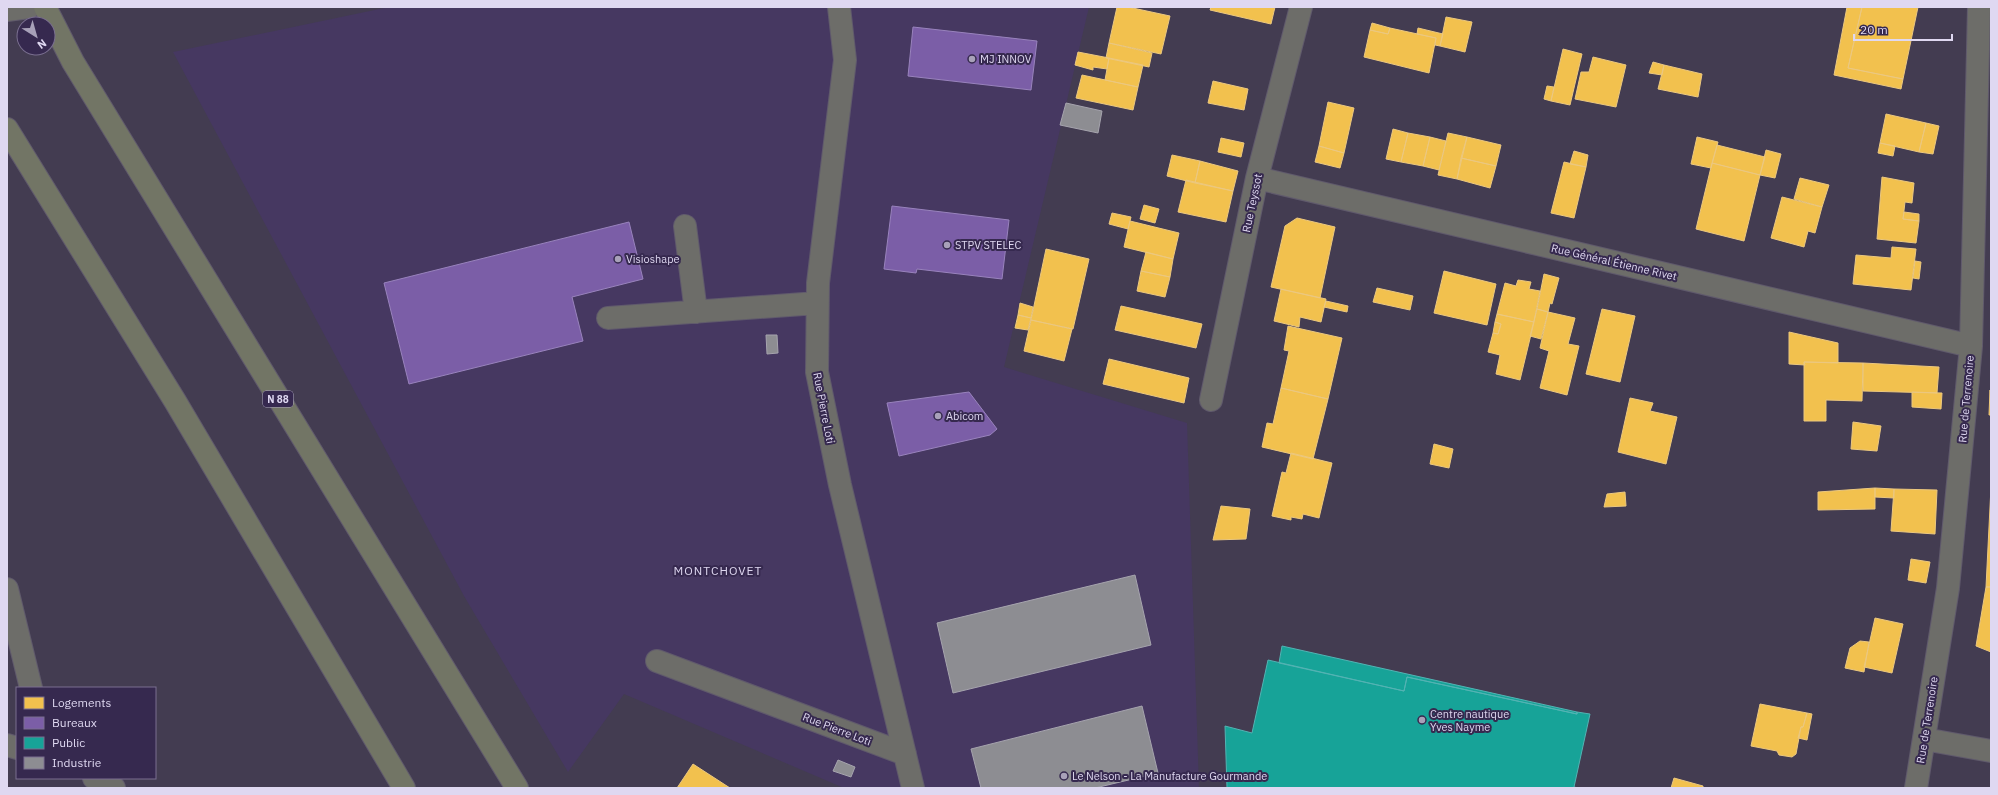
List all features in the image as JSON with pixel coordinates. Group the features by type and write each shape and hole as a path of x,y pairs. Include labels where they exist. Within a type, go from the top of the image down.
{"highway":[{"name":"N 88","path":"45,7 86,83 517,788"},
{"path":"7,129 175,401 404,788"}],"street":[{"path":"7,10 29,7"},
{"name":"Rue Pierre Loti","path":"839,7 845,60 823,232 817,304 816,372 840,485 913,788"},
{"name":"Rue Teyssot","path":"1211,400 1257,178 1301,7"},
{"name":"Rue de Terrenoire","path":"1916,788 1948,588 1971,346 1979,7"},
{"name":"Rue Général Étienne Rivet","path":"1257,178 1971,346"},
{"path":"685,226 696,312"},
{"path":"608,318 817,304"},
{"path":"7,589 11,624 31,687"},
{"name":"Rue Pierre Loti","path":"657,661 905,754"},
{"path":"1924,739 1991,751"},
{"path":"96,779 114,788"}],"shaded area":[{"path":"389,7 1089,7 1004,367 1187,423 1199,788 844,788 624,694 568,772 464,596 173,52"}],"building: Logements":[{"path":"1117,7 1128,7 1170,16 1161,54 1109,43"},
{"path":"1211,7 1275,7 1271,24 1210,10"},
{"path":"1847,7 1862,7 1848,68 1903,79 1901,89 1834,75"},
{"path":"1862,7 1918,7 1903,79 1848,68"},
{"path":"1446,17 1472,22 1465,52 1440,46"},
{"path":"1372,23 1390,28 1388,34 1370,30"},
{"path":"1390,28 1436,38 1429,73 1364,57 1370,30 1388,34"},
{"path":"1418,28 1443,34 1440,46 1435,45 1436,38 1417,34"},
{"path":"1109,43 1152,53 1149,67 1106,58"},
{"path":"1563,49 1582,54 1570,105 1551,101"},
{"path":"1078,52 1109,58 1107,69 1093,67 1093,70 1075,65"},
{"path":"1593,57 1626,65 1616,107 1575,99 1581,72 1589,72"},
{"path":"1109,58 1143,65 1138,87 1105,80"},
{"path":"1653,62 1664,65 1662,75 1649,73"},
{"path":"1664,65 1702,74 1698,97 1658,89"},
{"path":"1082,75 1138,87 1133,110 1076,98"},
{"path":"1213,81 1248,89 1244,110 1208,103"},
{"path":"1547,86 1554,87 1551,101 1544,99"},
{"path":"1328,102 1354,108 1344,153 1319,146"},
{"path":"1886,114 1926,123 1919,152 1880,143"},
{"path":"1926,123 1939,126 1933,154 1919,152"},
{"path":"1393,129 1408,133 1401,162 1386,159"},
{"path":"1408,133 1430,137 1423,166 1401,162"},
{"path":"1448,133 1467,137 1457,179 1438,175"},
{"path":"1430,137 1446,141 1439,170 1423,166"},
{"path":"1467,137 1501,145 1496,166 1461,158"},
{"path":"1697,137 1718,142 1711,168 1691,164"},
{"path":"1221,138 1244,143 1241,157 1218,152"},
{"path":"1880,143 1895,146 1893,156 1878,153"},
{"path":"1717,145 1765,157 1760,175 1712,163"},
{"path":"1319,146 1344,153 1340,168 1315,162"},
{"path":"1766,150 1781,154 1775,178 1760,175"},
{"path":"1574,151 1588,155 1586,167 1570,164"},
{"path":"1172,155 1200,161 1195,183 1167,176"},
{"path":"1461,158 1496,166 1490,188 1457,179"},
{"path":"1200,161 1238,171 1233,191 1195,183"},
{"path":"1564,162 1586,167 1574,218 1551,213"},
{"path":"1712,163 1760,175 1744,241 1696,229"},
{"path":"1882,177 1914,183 1912,203 1905,202 1903,219 1919,221 1916,243 1877,239"},
{"path":"1800,178 1829,185 1822,207 1794,199"},
{"path":"1186,180 1233,191 1226,222 1178,212"},
{"path":"1782,197 1822,207 1815,233 1808,231 1804,247 1771,238"},
{"path":"1144,205 1159,209 1155,223 1140,219"},
{"path":"1904,212 1919,214 1919,221 1903,219"},
{"path":"1112,213 1131,217 1128,229 1109,224"},
{"path":"1297,218 1335,227 1320,298 1271,287 1285,226"},
{"path":"1130,221 1179,233 1173,259 1124,247"},
{"path":"1892,247 1916,249 1911,290 1853,284 1856,255 1891,258"},
{"path":"1046,249 1089,259 1073,329 1031,320"},
{"path":"1146,252 1173,259 1170,277 1141,271"},
{"path":"1915,261 1921,262 1919,279 1913,278"},
{"path":"1141,271 1170,277 1165,297 1137,291"},
{"path":"1444,271 1496,284 1487,325 1434,313"},
{"path":"1544,274 1559,278 1552,304 1550,303 1548,312 1537,309"},
{"path":"1518,280 1531,282 1529,289 1540,291 1534,322 1497,314 1505,283 1516,286"},
{"path":"1377,288 1413,296 1410,310 1373,302"},
{"path":"1281,289 1326,299 1321,322 1300,317 1299,327 1274,321"},
{"path":"1326,301 1348,306 1347,312 1324,307"},
{"path":"1020,303 1033,307 1031,318 1018,315"},
{"path":"1121,306 1202,324 1196,348 1115,330"},
{"path":"1537,309 1548,312 1541,339 1530,336"},
{"path":"1602,309 1635,316 1620,382 1586,374"},
{"path":"1548,312 1575,318 1568,344 1579,346 1567,395 1540,388 1549,351 1540,348"},
{"path":"1497,314 1534,322 1520,380 1496,374 1500,355 1488,352 1493,333 1498,334 1501,324 1495,322"},
{"path":"1018,315 1031,318 1028,330 1015,328"},
{"path":"1031,320 1072,329 1064,361 1024,351"},
{"path":"1495,322 1501,324 1498,334 1493,333"},
{"path":"1288,326 1342,338 1328,399 1281,388 1289,351 1284,350"},
{"path":"1789,332 1838,343 1838,363 1804,362 1805,365 1789,364"},
{"path":"1109,359 1189,378 1184,403 1103,384"},
{"path":"1804,362 1863,363 1862,401 1826,400 1826,421 1804,421"},
{"path":"1863,363 1939,367 1937,393 1863,391"},
{"path":"1281,388 1328,399 1313,459 1262,447 1267,423 1273,424"},
{"path":"1990,390 1991,415 1989,415"},
{"path":"1912,392 1942,393 1941,409 1912,407"},
{"path":"1630,398 1653,403 1650,411 1677,417 1666,464 1618,452"},
{"path":"1853,422 1881,426 1877,451 1851,449"},
{"path":"1434,444 1453,449 1449,468 1430,464"},
{"path":"1291,453 1332,463 1319,518 1303,514 1302,519 1291,517 1291,520 1272,516 1282,472 1286,473"},
{"path":"1991,487 1991,587 1986,587"},
{"path":"1875,488 1894,489 1894,498 1875,497"},
{"path":"1875,488 1875,509 1818,510 1818,492"},
{"path":"1894,489 1937,490 1935,534 1891,531"},
{"path":"1625,492 1626,506 1604,507 1607,494"},
{"path":"1221,506 1250,509 1246,539 1213,540"},
{"path":"1911,559 1930,562 1926,583 1908,580"},
{"path":"1986,587 1991,587 1991,652 1976,646"},
{"path":"1875,618 1903,624 1892,673 1864,667"},
{"path":"1860,641 1869,642 1864,672 1845,668 1850,648"},
{"path":"1760,704 1807,713 1803,727 1801,727 1796,754 1792,757 1779,755 1777,751 1751,746"},
{"path":"1807,713 1812,714 1807,740 1798,738"},
{"path":"693,764 730,788 677,788"},
{"path":"1674,778 1703,786 1703,788 1671,788"}],"building: Bureaux":[{"name":"MJ INNOV","path":"913,27 1037,41 1031,90 908,76"},
{"name":"STPV STELEC","path":"892,206 1009,220 1002,279 917,269 916,273 884,269"},
{"path":"629,222 643,279 572,297 583,341 409,384 384,283"},
{"name":"Abicom","path":"969,392 997,429 990,435 899,456 887,403"}],"building: Public":[{"path":"1282,646 1577,712 1577,714 1407,677 1404,691 1279,663"},
{"name":"Centre nautique Yves Nayme","path":"1268,660 1404,691 1407,677 1577,714 1577,712 1590,714 1574,787 1578,788 1227,788 1225,726 1252,733"}],"building: Industrie":[{"path":"1066,103 1102,111 1098,133 1060,125"},
{"path":"766,335 777,335 778,353 767,354"},
{"path":"1135,575 1151,645 953,693 937,623"},
{"path":"1142,706 1158,773 1095,788 981,788 971,749"},
{"path":"838,760 855,767 851,777 833,771"}],"place":[{"name":"MJ INNOV","path":"972,59"},
{"name":"STPV STELEC","path":"947,245"},
{"name":"Visioshape","path":"618,259"},
{"name":"Abicom","path":"938,416"},
{"name":"Centre nautique Yves Nayme","path":"1422,720"},
{"name":"Le Nelson - La Manufacture Gourmande","path":"1064,776"}],"district":[{"name":"MONTCHOVET","path":"718,570"}]}
